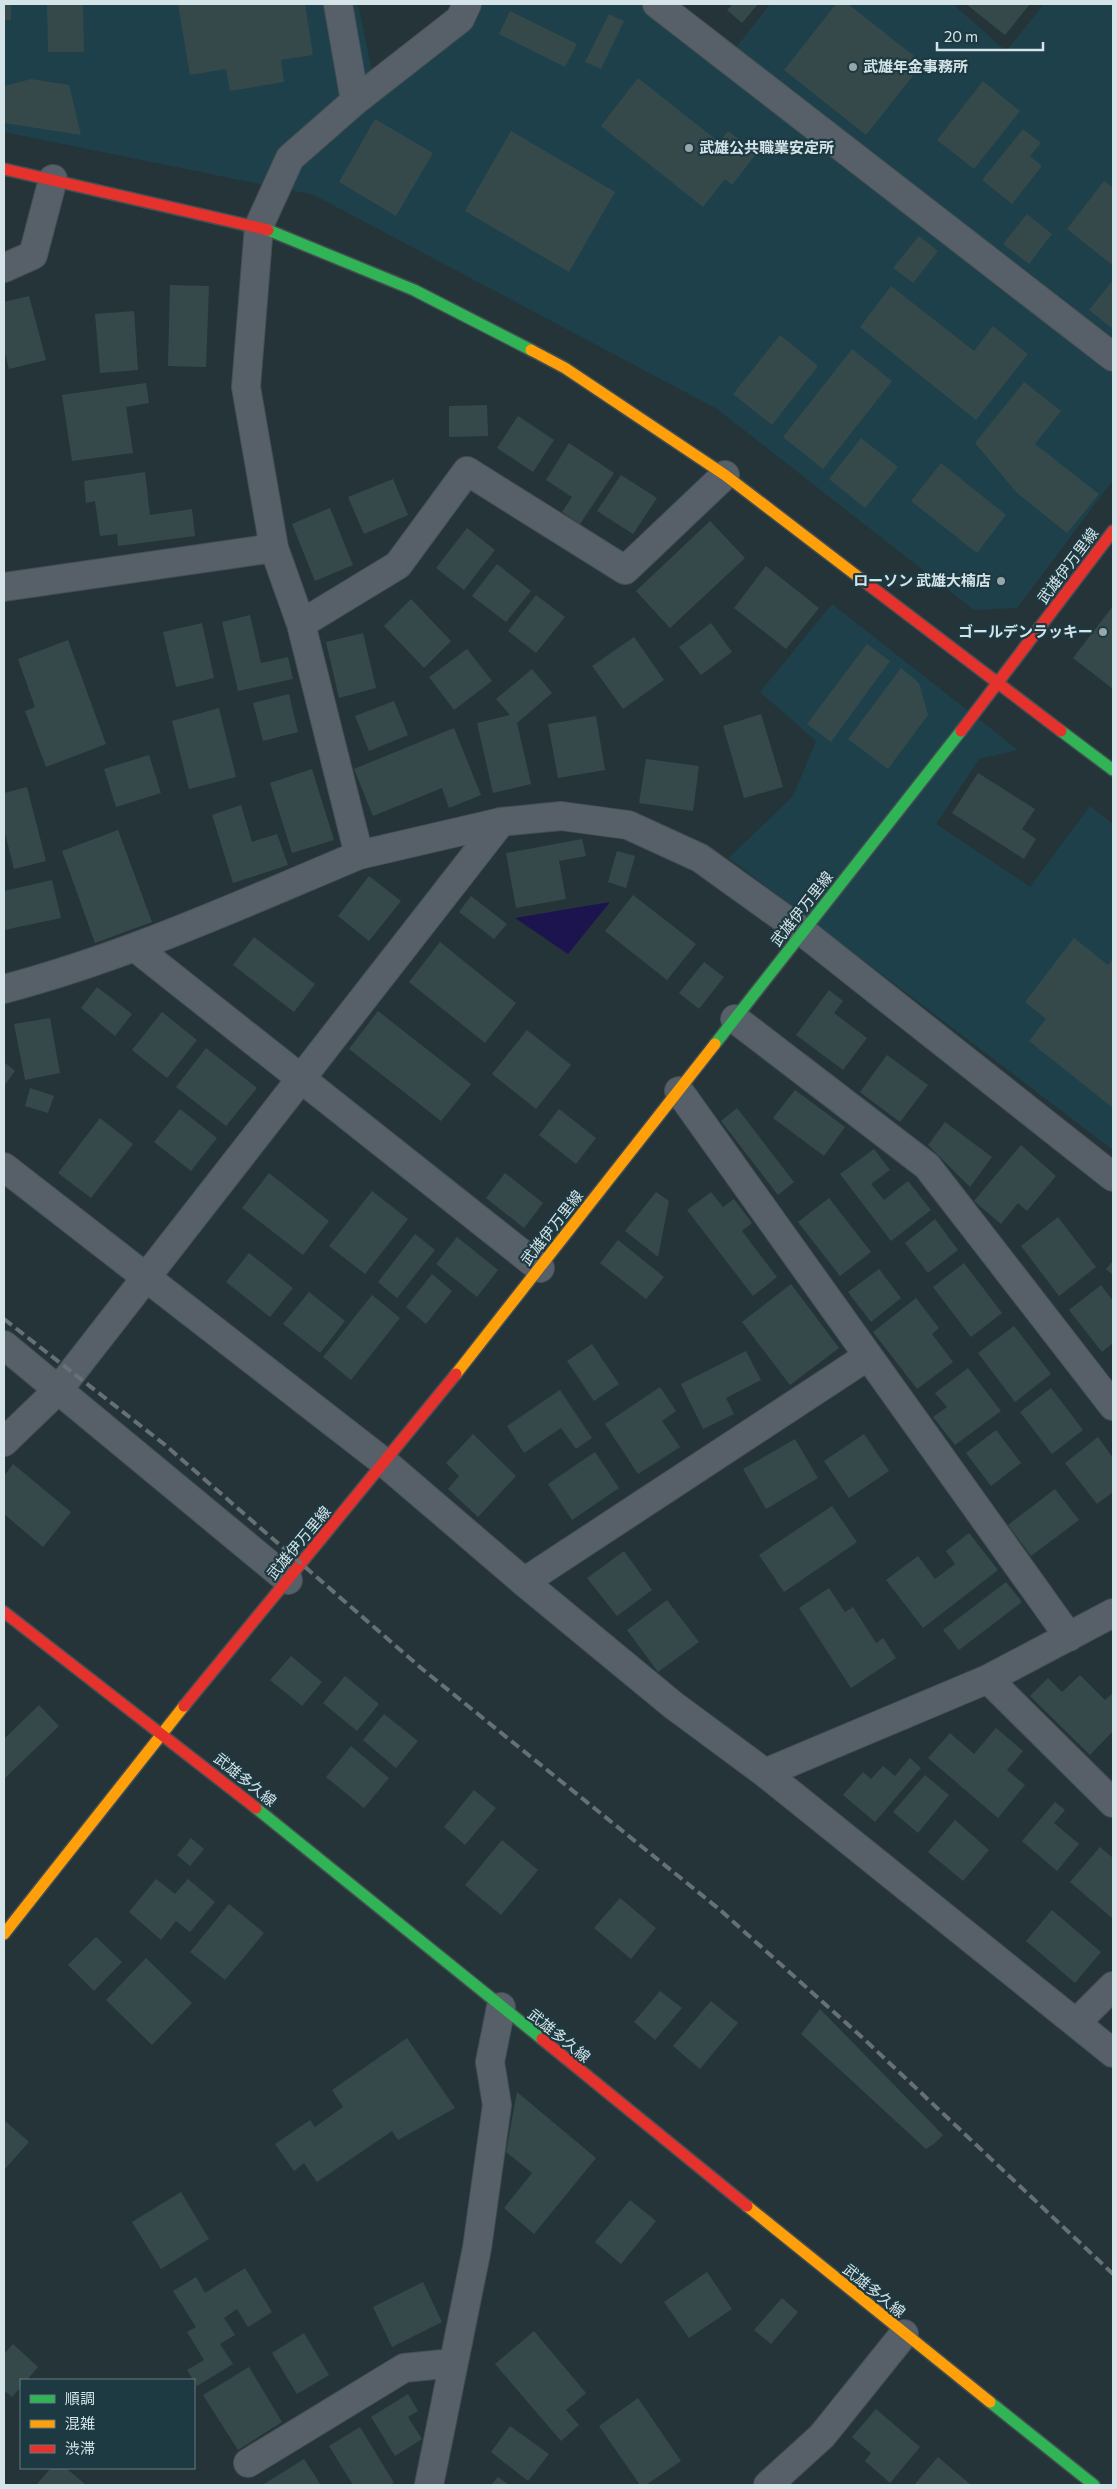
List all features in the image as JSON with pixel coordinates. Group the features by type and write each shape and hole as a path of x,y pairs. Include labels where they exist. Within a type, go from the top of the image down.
{"main road":[{"path":"4,169 259,226 414,290 565,368 725,475 1113,770"},
{"name":"武雄伊万里線","path":"4,1934 162,1733 385,1463 540,1268 999,682 1113,531"},
{"name":"武雄多久線","path":"4,1612 162,1733 904,2334 1094,2485"}],"street":[{"path":"338,4 355,101"},
{"path":"358,855 301,624 274,548 246,387 259,226 290,158 355,101 460,19 467,4"},
{"path":"656,4 1113,356"},
{"path":"4,268 33,255 53,179"},
{"path":"301,624 398,565 467,470 625,570 725,475"},
{"path":"4,587 274,548"},
{"path":"4,990 48,978 136,948 358,855 501,822 561,816 628,825 700,858 803,932 1113,1176"},
{"path":"4,1442 59,1389 501,822"},
{"path":"136,948 540,1268"},
{"path":"735,1019 927,1166 1113,1406"},
{"path":"678,1091 1069,1638"},
{"path":"4,1167 385,1463 524,1582 673,1705 764,1773 1113,2053"},
{"path":"4,1345 288,1580"},
{"path":"524,1582 868,1356"},
{"path":"764,1773 988,1679 1069,1638 1113,1613"},
{"path":"988,1679 1113,1803"},
{"path":"1076,2023 1113,1986"},
{"path":"429,2485 477,2248 497,2105 490,2062 500,2007"},
{"path":"768,2485 822,2436 904,2334"},
{"path":"248,2463 404,2368 454,2363"}],"shaded area":[{"path":"4,4 358,4 372,70 450,16 459,4 676,4 734,50 770,4 953,4 1006,51 1044,4 1113,4 1113,480 1017,608 974,610 717,409 314,195 4,132"},
{"path":"832,604 1018,750 979,759 936,824 1030,887 1090,806 1113,824 1113,1150 729,858 793,796 816,741 760,692"},
{"path":"610,902 568,954 515,918"}],"building":[{"path":"4,4 11,4 11,20 4,20"},
{"path":"47,4 83,4 84,52 48,52"},
{"path":"178,4 305,4 313,55 281,60 284,82 230,91 226,69 190,75"},
{"path":"733,4 758,4 742,23 727,10"},
{"name":"武雄年金事務所","path":"836,4 848,4 923,63 866,135 784,70"},
{"path":"966,4 1030,4 1005,35"},
{"path":"510,11 577,44 565,67 499,34"},
{"path":"609,14 624,21 601,69 585,62"},
{"name":"武雄公共職業安定所","path":"638,78 719,142 728,131 757,153 732,185 725,179 703,207 601,126"},
{"path":"31,79 69,85 81,135 4,123 4,86"},
{"path":"983,81 1020,111 974,169 937,140"},
{"path":"375,119 433,153 396,216 339,182"},
{"path":"1023,129 1041,143 1030,156 1042,166 1012,204 982,180"},
{"path":"511,131 615,192 569,272 465,211"},
{"path":"1104,181 1113,188 1113,261 1111,264 1067,229"},
{"path":"1027,214 1052,234 1029,264 1003,244"},
{"path":"919,236 938,251 913,283 893,268"},
{"path":"1113,280 1113,329 1089,310"},
{"path":"170,285 209,286 206,367 168,366"},
{"path":"891,286 974,351 993,326 1028,354 976,420 860,327"},
{"path":"29,296 46,360 9,369 4,349 4,302"},
{"path":"134,311 138,370 100,373 95,314"},
{"path":"780,335 818,366 772,425 733,394"},
{"path":"852,349 892,381 823,469 783,437"},
{"path":"1024,382 1061,411 1035,444 1099,494 1067,533 1017,493 975,443"},
{"path":"146,383 149,403 126,407 133,453 72,461 62,395"},
{"path":"487,405 488,436 449,437 449,406"},
{"path":"518,416 554,440 533,472 497,448"},
{"path":"861,438 898,467 865,508 829,479"},
{"path":"569,443 614,473 580,524 562,512 572,497 546,480"},
{"path":"941,463 1006,515 977,553 911,501"},
{"path":"145,472 150,515 192,509 195,536 118,546 117,534 100,536 95,501 86,503 84,481"},
{"path":"621,475 657,498 633,534 597,511"},
{"path":"393,479 408,515 364,534 348,497"},
{"path":"330,508 353,565 315,581 292,524"},
{"path":"710,521 745,558 670,628 636,591"},
{"path":"467,528 495,550 464,590 436,568"},
{"path":"497,564 531,591 506,622 472,596"},
{"path":"766,566 819,608 786,649 734,608"},
{"path":"536,595 565,617 536,653 508,631"},
{"path":"411,599 451,641 424,668 384,626"},
{"name":"ゴールデンラッキー","path":"1113,606 1113,689 1073,658"},
{"path":"250,615 261,663 288,657 293,679 238,691 222,622"},
{"path":"202,623 214,678 176,687 163,632"},
{"path":"711,623 732,652 701,675 679,647"},
{"path":"363,633 376,688 339,698 326,642"},
{"path":"634,637 664,680 623,709 592,666"},
{"path":"68,640 106,744 46,767 25,711 35,707 18,659"},
{"path":"867,644 890,661 831,742 807,724"},
{"path":"467,649 492,681 454,710 429,677"},
{"path":"901,668 919,683 928,715 888,769 848,739"},
{"path":"532,669 552,693 517,723 531,784 493,793 477,723 510,715 496,699"},
{"path":"289,694 298,732 263,741 253,703"},
{"path":"394,701 408,735 369,751 355,716"},
{"path":"219,708 236,777 189,789 172,721"},
{"path":"761,714 783,787 744,798 723,726"},
{"path":"596,716 605,770 558,778 548,724"},
{"path":"454,728 481,795 449,808 442,788 373,816 354,769"},
{"path":"149,755 161,793 116,807 104,769"},
{"path":"646,759 699,766 693,811 639,803"},
{"path":"312,769 334,840 292,853 270,783"},
{"path":"978,773 1035,809 1022,829 1036,839 1024,859 952,813"},
{"path":"27,787 46,861 14,869 4,829 4,793"},
{"path":"241,805 252,842 277,834 288,865 233,883 212,815"},
{"path":"118,830 152,922 95,943 62,851"},
{"path":"582,839 586,856 559,861 566,899 516,908 506,853"},
{"path":"617,851 635,856 626,888 608,882"},
{"path":"369,876 401,901 369,941 338,916"},
{"path":"52,880 61,918 4,930 4,891"},
{"path":"633,895 696,944 667,980 605,931"},
{"path":"471,896 507,924 494,939 459,912"},
{"path":"254,937 315,984 294,1012 233,965"},
{"path":"1074,938 1108,965 1113,958 1113,1108 1029,1041 1046,1019 1025,1002"},
{"path":"440,942 516,1003 485,1043 409,982"},
{"path":"704,962 724,977 699,1009 679,993"},
{"path":"97,987 132,1014 115,1036 81,1008"},
{"path":"829,990 843,1001 834,1013 867,1038 843,1070 796,1035"},
{"path":"378,1011 471,1084 441,1121 349,1049"},
{"path":"162,1012 197,1040 167,1078 132,1050"},
{"path":"50,1018 60,1073 25,1080 14,1024"},
{"path":"527,1030 571,1065 536,1109 492,1074"},
{"path":"206,1048 257,1088 226,1126 176,1087"},
{"path":"887,1055 928,1085 900,1122 860,1092"},
{"path":"4,1062 15,1071 4,1086"},
{"path":"30,1088 54,1096 48,1113 25,1106"},
{"path":"795,1090 845,1127 824,1156 773,1118"},
{"path":"737,1108 794,1182 778,1195 721,1121"},
{"path":"180,1109 217,1138 191,1171 154,1142"},
{"path":"559,1109 596,1138 576,1164 539,1135"},
{"path":"100,1118 133,1144 91,1198 58,1173"},
{"path":"945,1122 992,1157 970,1187 928,1145"},
{"path":"1021,1145 1056,1176 1027,1211 1018,1203 1001,1224 974,1201"},
{"path":"874,1149 890,1170 871,1184 884,1200 908,1181 931,1210 891,1241 840,1174"},
{"path":"269,1173 329,1221 303,1255 242,1208"},
{"path":"505,1173 543,1203 524,1228 486,1198"},
{"path":"372,1191 408,1219 365,1274 329,1246"},
{"path":"656,1192 669,1201 658,1257 625,1231"},
{"path":"711,1192 723,1207 734,1199 752,1223 742,1231 777,1277 753,1296 687,1210"},
{"path":"829,1198 871,1252 840,1276 798,1222"},
{"path":"1058,1217 1096,1267 1059,1296 1021,1246"},
{"path":"935,1219 958,1250 928,1273 905,1243"},
{"path":"415,1234 435,1250 397,1298 378,1282"},
{"path":"457,1237 498,1270 477,1297 436,1264"},
{"path":"618,1240 664,1277 646,1299 600,1263"},
{"path":"249,1253 293,1288 270,1317 226,1282"},
{"path":"1113,1261 1113,1275 1106,1269"},
{"path":"964,1263 1002,1313 971,1337 933,1287"},
{"path":"879,1269 901,1298 871,1322 848,1292"},
{"path":"432,1274 452,1291 426,1324 406,1307"},
{"path":"791,1284 839,1348 790,1385 742,1322"},
{"path":"1101,1285 1113,1301 1113,1343 1102,1352 1069,1310"},
{"path":"309,1292 345,1321 320,1353 283,1324"},
{"path":"372,1295 400,1318 351,1380 323,1357"},
{"path":"916,1298 939,1328 932,1334 953,1362 917,1389 873,1332"},
{"path":"1014,1326 1051,1374 1015,1402 978,1353"},
{"path":"592,1344 619,1384 594,1401 567,1361"},
{"path":"746,1351 761,1380 726,1398 734,1414 703,1429 681,1384"},
{"path":"968,1368 1001,1411 955,1445 933,1417 947,1407 935,1393"},
{"path":"660,1387 676,1411 662,1421 680,1447 638,1474 605,1424"},
{"path":"1051,1388 1083,1430 1052,1454 1020,1412"},
{"path":"560,1390 592,1438 576,1449 561,1428 524,1453 507,1426"},
{"path":"996,1430 1021,1463 991,1486 966,1453"},
{"path":"473,1434 516,1476 478,1517 448,1489 459,1476 446,1463"},
{"path":"864,1434 889,1471 849,1498 824,1461"},
{"path":"1098,1437 1113,1458 1113,1492 1097,1504 1065,1463"},
{"path":"795,1439 818,1478 766,1509 743,1469"},
{"path":"595,1452 619,1488 572,1520 548,1484"},
{"path":"13,1464 71,1512 43,1547 4,1514 4,1476"},
{"path":"1055,1489 1079,1520 1031,1556 1008,1525"},
{"path":"832,1506 857,1542 784,1592 759,1555"},
{"path":"969,1533 998,1570 923,1628 886,1580 918,1556 935,1579 955,1564 946,1551"},
{"path":"624,1551 652,1590 617,1616 587,1578"},
{"path":"1006,1582 1022,1602 959,1650 943,1630"},
{"path":"829,1588 845,1612 853,1607 876,1643 883,1638 896,1658 851,1688 799,1608"},
{"path":"667,1600 699,1642 658,1672 627,1630"},
{"path":"291,1656 322,1682 302,1706 270,1680"},
{"path":"1080,1675 1105,1700 1113,1693 1113,1731 1090,1755 1030,1696 1048,1678 1062,1692"},
{"path":"345,1676 379,1704 357,1731 323,1703"},
{"path":"39,1705 59,1726 4,1779 4,1739"},
{"path":"384,1714 418,1741 396,1768 363,1740"},
{"path":"996,1728 1023,1751 1007,1770 1025,1785 998,1818 928,1758 950,1733 974,1754"},
{"path":"351,1746 389,1778 364,1808 326,1777"},
{"path":"910,1758 921,1768 875,1822 843,1795 863,1772 871,1779 883,1766 895,1776"},
{"path":"925,1775 949,1795 918,1833 893,1812"},
{"path":"474,1790 496,1808 465,1845 444,1827"},
{"path":"1055,1802 1065,1810 1054,1823 1079,1844 1057,1871 1022,1841"},
{"path":"955,1820 989,1850 963,1881 928,1852"},
{"path":"191,1838 204,1849 190,1866 177,1855"},
{"path":"502,1840 538,1870 501,1915 465,1885"},
{"path":"1100,1847 1113,1858 1113,1919 1070,1882"},
{"path":"156,1879 175,1894 188,1879 215,1902 190,1932 176,1921 161,1940 129,1912"},
{"path":"620,1898 656,1928 631,1959 594,1928"},
{"path":"229,1904 264,1933 225,1980 190,1952"},
{"path":"1052,1910 1101,1952 1075,1983 1026,1941"},
{"path":"96,1937 122,1962 94,1991 68,1965"},
{"path":"146,1958 192,2003 152,2045 106,2000"},
{"path":"660,1991 682,2008 655,2040 634,2022"},
{"path":"711,2001 738,2023 700,2069 673,2046"},
{"path":"820,2009 943,2135 935,2143 926,2149 801,2034"},
{"path":"407,2038 455,2108 398,2140 392,2131 317,2182 304,2163 294,2171 275,2144 310,2120 315,2127 343,2107 332,2090"},
{"path":"517,2092 596,2158 534,2234 504,2208 532,2173 506,2152"},
{"path":"4,2120 29,2142 4,2170"},
{"path":"181,2192 209,2239 161,2269 132,2222"},
{"path":"630,2200 656,2221 621,2264 595,2242"},
{"path":"245,2268 272,2312 248,2327 237,2309 224,2318 235,2335 220,2344 233,2364 197,2386 195,2379 193,2379 187,2370 204,2360 187,2332 196,2327 173,2291 196,2277 205,2293"},
{"path":"707,2272 732,2309 689,2338 664,2302"},
{"path":"423,2282 442,2322 392,2347 373,2307"},
{"path":"782,2298 798,2312 771,2344 754,2330"},
{"path":"534,2331 586,2393 566,2410 579,2425 561,2441 495,2364"},
{"path":"304,2333 329,2375 297,2394 272,2353"},
{"path":"13,2344 38,2367 28,2379 20,2379 20,2388 12,2397 4,2390 4,2354"},
{"path":"249,2367 282,2422 238,2450 203,2395"},
{"path":"408,2394 418,2411 408,2417 422,2439 395,2456 371,2417"},
{"path":"638,2398 681,2461 646,2485 640,2485 599,2426"},
{"path":"876,2409 920,2447 890,2483 865,2461 871,2453 852,2437"},
{"path":"510,2426 549,2454 528,2481 491,2452"},
{"path":"360,2427 394,2483 389,2485 353,2485 329,2446"},
{"path":"938,2457 971,2485 914,2485"},
{"path":"304,2459 321,2485 264,2484"},
{"path":"50,2469 67,2469 86,2485 36,2485"},
{"path":"498,2477 509,2485 491,2485"}],"railway":[{"path":"4,1319 164,1444 421,1668 719,1909 864,2039 1113,2274"}],"traffic: fast":[{"path":"268,230 414,290 531,350"},
{"path":"715,1044 961,731"},
{"path":"1061,731 1113,770"},
{"path":"256,1808 542,2039"},
{"path":"990,2402 1094,2485"}],"traffic: slow":[{"path":"531,350 565,368 725,475 861,579"},
{"path":"456,1374 715,1044"},
{"path":"4,1934 184,1706"},
{"path":"747,2206 990,2402"}],"traffic: jam":[{"path":"4,169 268,230"},
{"path":"961,731 1113,531"},
{"path":"861,579 1061,731"},
{"path":"184,1706 456,1374"},
{"path":"4,1612 256,1808"},
{"path":"542,2039 747,2206"}],"place":[{"name":"武雄年金事務所","path":"853,67"},
{"name":"武雄公共職業安定所","path":"689,148"},
{"name":"ローソン 武雄大楠店","path":"1001,581"},
{"name":"ゴールデンラッキー","path":"1103,632"}]}
